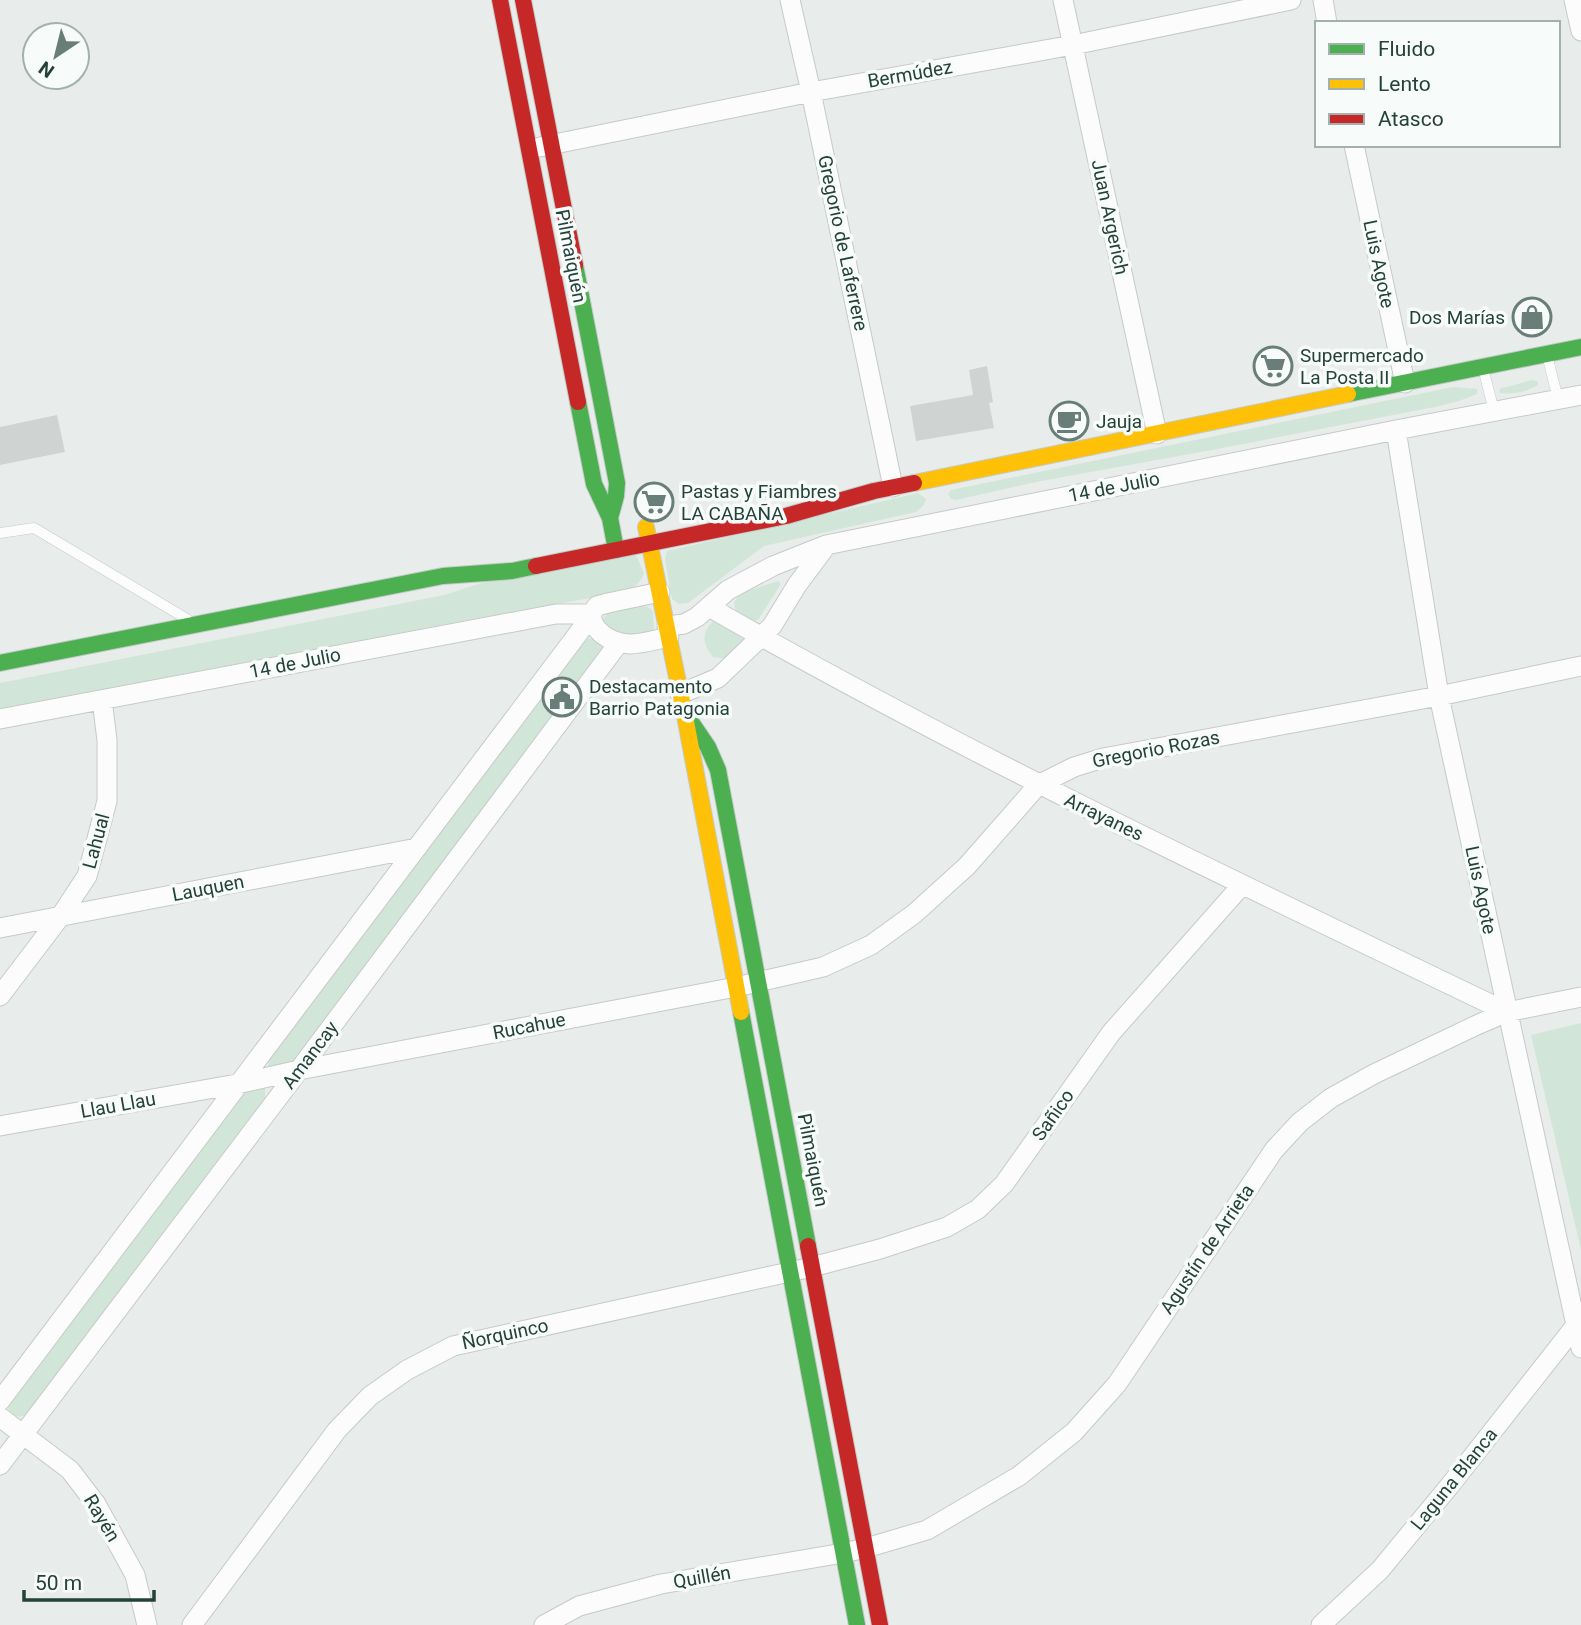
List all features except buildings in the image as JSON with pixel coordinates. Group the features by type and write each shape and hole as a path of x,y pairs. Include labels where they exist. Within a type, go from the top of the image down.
{"main road":[{"name":"Pilmaiquén","path":"500,0 594,484 628,533 660,592 857,1625"},
{"name":"Pilmaiquén","path":"523,0 617,483 616,496 628,533"},
{"path":"0,663 443,576 512,571 628,533 786,516 883,489 1581,347"},
{"path":"789,499 883,489"},
{"path":"443,576 496,556"},
{"name":"Pilmaiquén","path":"682,702 718,770 880,1625"}],"street":[{"name":"Gregorio de Laferrere","path":"790,0 811,92 883,489"},
{"name":"Juan Argerich","path":"1063,0 1157,434"},
{"name":"Bermúdez","path":"529,148 551,146 811,92 1073,45 1291,0"},
{"path":"1323,0 1327,21"},
{"path":"1574,0 1581,31"},
{"name":"Luis Agote","path":"1354,147 1405,383"},
{"name":"14 de Julio","path":"618,643 630,645 684,624 698,617 728,590 773,566 826,545 1581,395"},
{"name":"Luis Agote","path":"1396,430 1439,696 1581,1348"},
{"path":"682,702 718,678 772,626 826,545"},
{"path":"0,1401 237,1084 592,618 597,606 660,592"},
{"name":"Arrayanes","path":"709,607 1038,785 1507,1012"},
{"name":"14 de Julio","path":"0,719 556,614 592,618"},
{"path":"592,618 597,630 618,643"},
{"name":"Amancay","path":"0,1465 618,643"},
{"name":"Gregorio Rozas","path":"758,982 823,967 871,945 914,914 967,866 1038,785 1074,767 1103,758 1439,696 1581,666"},
{"name":"Lahual","path":"0,996 60,917 87,876 107,801 107,740 102,701"},
{"name":"Lauquen","path":"0,929 417,848"},
{"name":"Sañico","path":"812,1267 947,1227 978,1209 1004,1184 1111,1033 1242,885"},
{"name":"Rucahue","path":"237,1084 758,982"},
{"name":"Agustín de Arrieta","path":"866,1548 927,1530 1019,1476 1074,1432 1117,1384 1274,1150 1300,1122 1331,1098 1374,1074 1507,1012 1581,997"},
{"name":"Llau Llau","path":"0,1126 237,1084"},
{"name":"Ñorquinco","path":"192,1625 337,1430 370,1396 407,1370 453,1346 812,1267"},
{"name":"Laguna Blanca","path":"1321,1625 1380,1570 1577,1324"},
{"name":"Rayén","path":"0,1417 70,1470 96,1504 135,1575 147,1625"},
{"name":"Quillén","path":"544,1625 579,1606 662,1584 866,1548"}],"lane":[{"path":"1547,354 1558,399"},
{"path":"1483,367 1494,411"},
{"path":"0,533 34,528 197,625"}],"green space":[{"path":"1532,380 1538,381 1538,385 1520,392 1500,393 1499,389"},
{"path":"1453,387 1477,389 1477,394 1435,407 1036,482 956,500 951,499 948,494 951,490"},
{"path":"918,493 926,499 916,512 764,546 688,603 679,604 672,599 665,560 667,551"},
{"path":"634,550 644,573 637,585 624,592 0,709 0,683 444,595 507,575"},
{"path":"778,581 781,584 758,620 750,621 735,610 737,597"},
{"path":"641,606 653,611 654,629 649,633 623,637 603,625 603,619 609,611"},
{"path":"714,620 745,638 746,645 729,659 713,657 707,647 705,634"},
{"path":"586,638 596,639 604,647 289,1068 272,1069 268,1065 268,1059"},
{"path":"1581,1023 1581,1250 1531,1035"},
{"path":"260,1084 265,1088 265,1101 29,1413 17,1416 12,1413 8,1408 10,1402 246,1089"}],"traffic: fast":[{"path":"575,265 617,483 610,518"},
{"path":"1348,394 1581,347"},
{"path":"578,402 594,484 610,518 616,550"},
{"path":"0,663 443,576 512,571 536,566"},
{"path":"691,722 708,747 718,770 808,1246"},
{"path":"741,1012 857,1625"}],"traffic: slow":[{"path":"914,483 1348,394"},
{"path":"646,527 741,1012"}],"traffic: jam":[{"path":"500,0 578,402"},
{"path":"523,0 575,265"},
{"path":"536,566 786,516 874,491 914,483"},
{"path":"808,1246 880,1625"}],"place":[{"name":"Dos Marías","path":"1532,317"},
{"name":"Supermercado La Posta II","path":"1273,366"},
{"name":"Jauja","path":"1069,421"},
{"name":"Pastas y Fiambres LA CABAÑA","path":"654,502"},
{"name":"Destacamento Barrio Patagonia","path":"562,697"}]}
